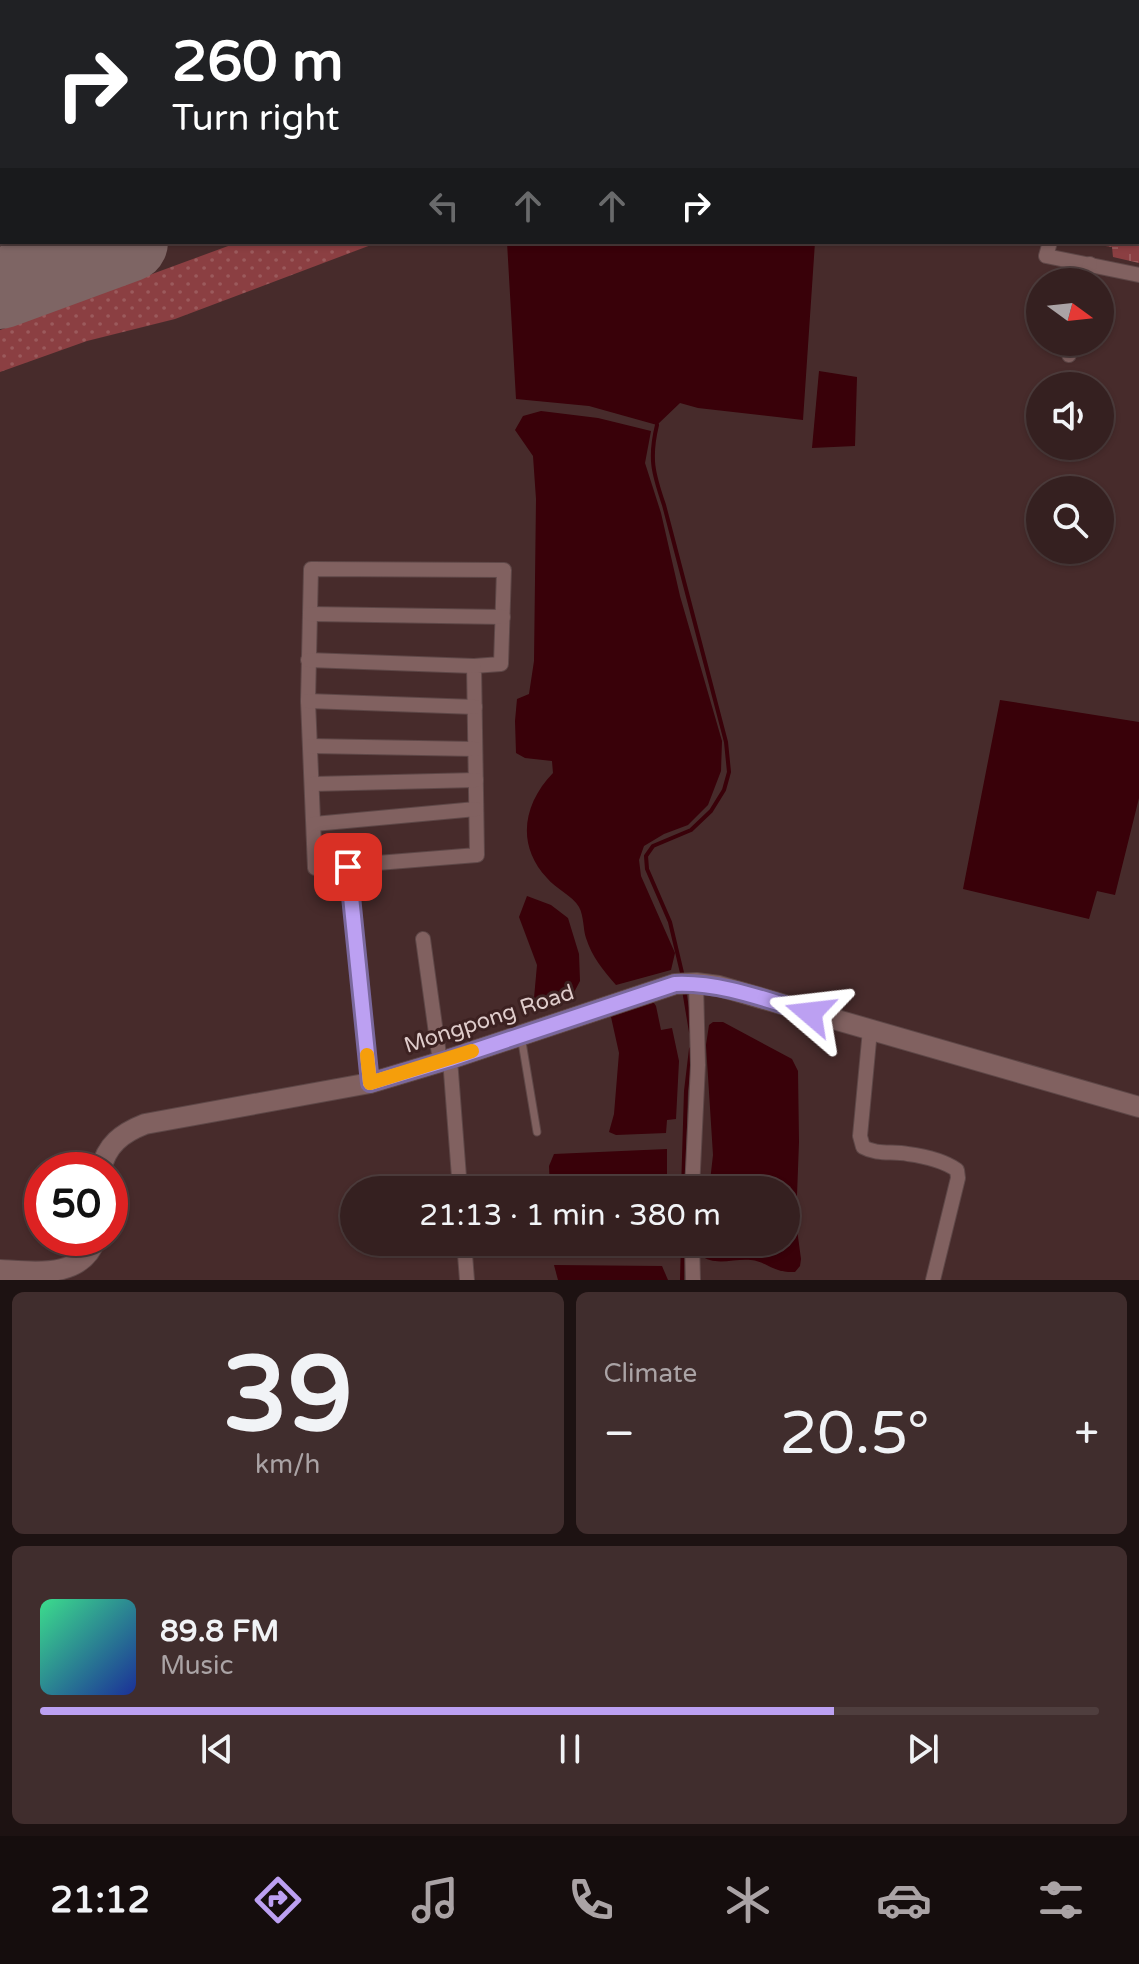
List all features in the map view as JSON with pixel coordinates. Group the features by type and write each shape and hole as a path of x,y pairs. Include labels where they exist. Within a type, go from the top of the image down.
{"main road":[{"name":"Mongpong Road","path":"109,1152 124,1132 145,1124 370,1083 675,984 696,983 719,986 1139,1107"},
{"path":"0,1270 61,1270 80,1264 88,1256"}],"street":[{"path":"1049,244 1046,256 1139,275"},
{"path":"1089,268 1090,264"},
{"path":"308,660 474,666 501,664 504,570 311,569 308,660 308,701 315,868 477,855 474,666"},
{"path":"310,614 503,617"},
{"path":"308,701 475,707"},
{"path":"310,746 475,749"},
{"path":"313,784 476,780"},
{"path":"314,824 476,809"},
{"path":"348,867 370,1083"},
{"path":"423,939 445,1061 458,1176"},
{"path":"693,1176 698,1065 696,983"},
{"path":"870,1030 860,1136 863,1147 872,1152 907,1154 950,1165 957,1170 958,1178 933,1280"},
{"path":"465,1256 467,1280"},
{"path":"692,1256 693,1280"}],"lane":[{"path":"521,1034 537,1132"}],"green space":[{"path":"234,244 374,244 175,319 87,341 0,372 0,330"},
{"path":"1139,244 1139,263 1113,257 1112,247 1099,245"}],"shaded area":[{"path":"507,244 815,244 803,420 698,408 680,403 657,425 589,406 516,399"},
{"path":"819,371 857,377 855,446 812,448"},
{"path":"541,411 598,418 651,431 645,463 722,741 721,771 708,805 688,825 644,846 639,860 641,876 675,953 671,970 616,985 591,951 579,907 537,865 527,838 527,825 535,798 553,773 552,761 525,758 516,753 517,699 529,694 534,661 536,499 533,456 515,430 523,416"},
{"path":"1000,700 1139,722 1139,798 1115,895 1097,891 1089,919 963,889"},
{"path":"527,896 551,905 568,918 579,954 580,981 571,998 544,1011 533,1009 537,965 519,917"},
{"path":"645,1003 656,1006 661,1030 672,1028 679,1061 676,1119 667,1120 666,1133 616,1135 609,1132 614,1114 619,1053 611,1017 613,1012"},
{"path":"723,1022 792,1059 798,1071 798,1176 711,1176 713,1155 706,1045 709,1025"},
{"path":"667,1149 667,1176 549,1176 549,1166 554,1154"},
{"path":"800,1252 801,1259 795,1272 781,1271 751,1260 706,1259 702,1256 800,1256"},
{"path":"564,1256 668,1256 668,1257"},
{"path":"554,1265 662,1266 668,1280 558,1280"}],"waterway":[{"path":"657,425 653,447 655,474 726,742 729,772 724,790 711,811 691,830 653,846 646,856 647,869 670,922 683,977"},
{"path":"684,990 691,1032"},
{"path":"683,1176 686,1091 691,1049"},
{"path":"682,1280 683,1256"}],"runway":[{"path":"0,289 123,244"}],"slow traffic":[{"path":"367,1055 370,1083 472,1051"}],"route":[{"path":"348,867 370,1083 675,984 719,986 810,1013"}]}
